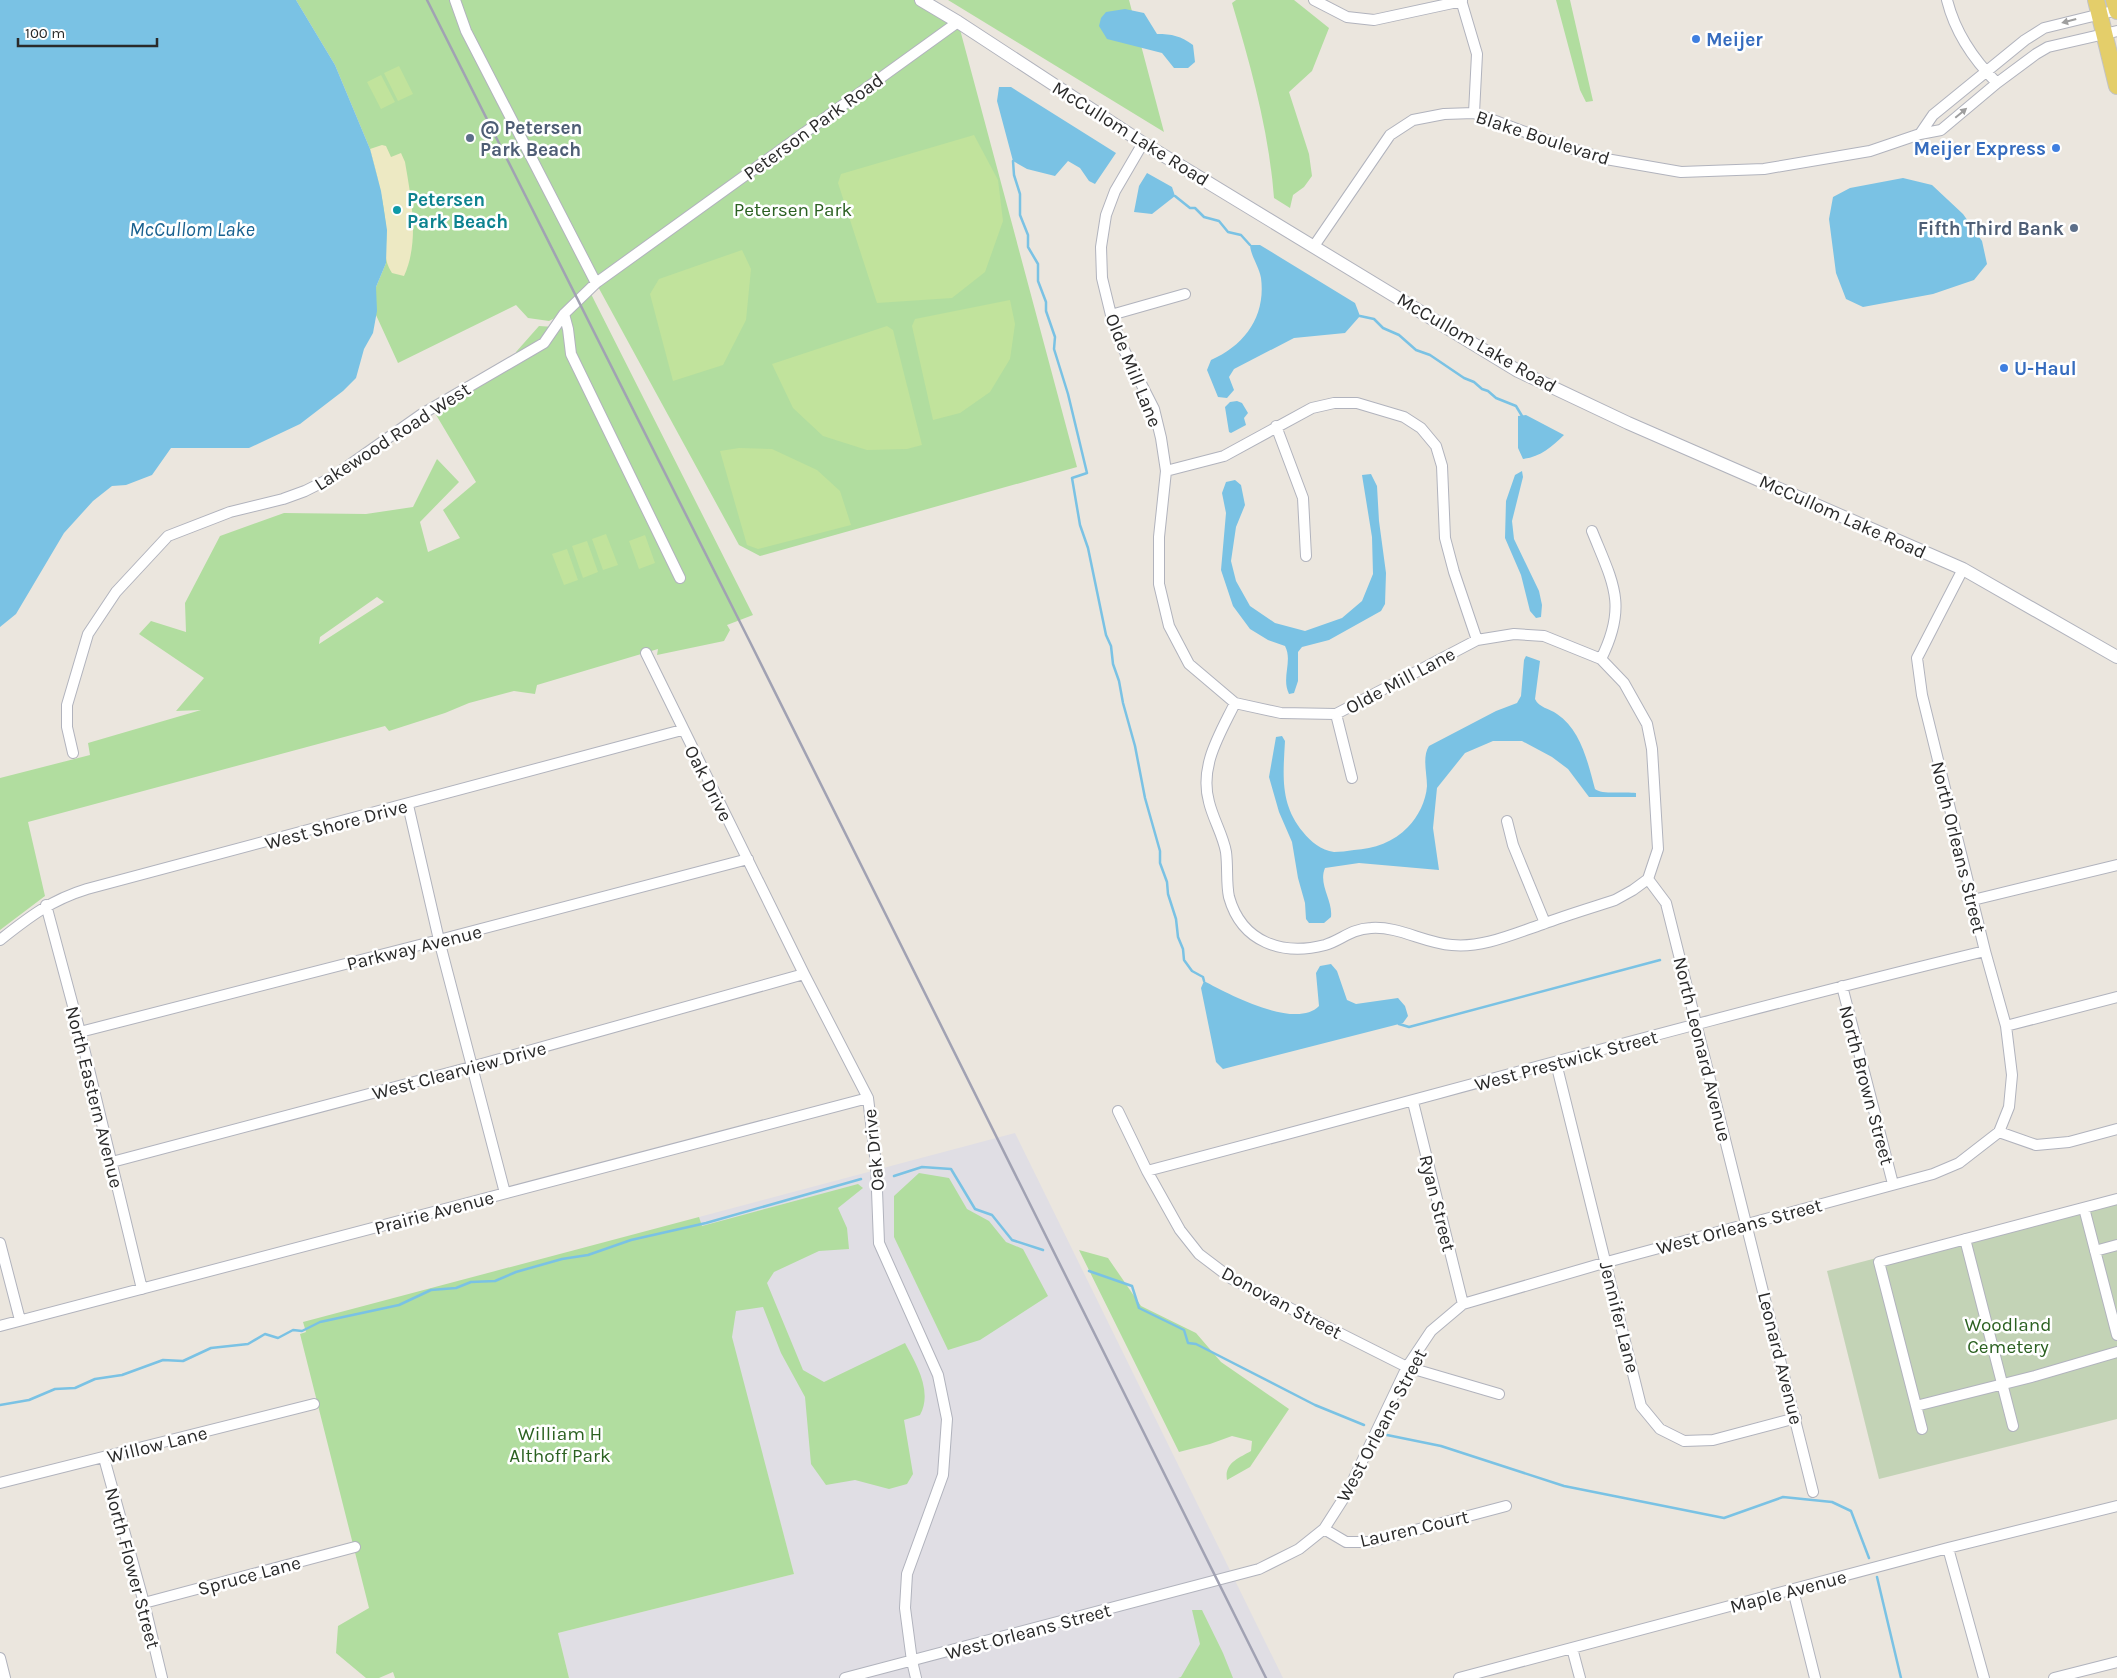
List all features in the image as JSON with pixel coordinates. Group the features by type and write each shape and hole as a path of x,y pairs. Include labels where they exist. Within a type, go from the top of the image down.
{"main road":[{"path":"2114,0 2117,11"},
{"path":"2097,7 2110,32 2117,86"}],"street":[{"path":"456,0 466,31 596,283"},
{"name":"McCullom Lake Road","path":"921,0 958,22 1143,143 1518,371 1628,423 1962,569 2117,657"},
{"path":"1314,0 1347,17 1374,20 1462,0 1477,54 1474,113"},
{"path":"1947,0 1952,20 1980,66 1997,83"},
{"path":"1920,134 1933,115 2025,40 2044,28 2097,7 2117,11"},
{"name":"Peterson Park Road","path":"596,283 958,22"},
{"name":"Blake Boulevard","path":"1314,246 1390,135 1413,120 1444,114 1474,113 1563,146 1606,159 1681,172 1764,169 1870,151 1920,134 1941,130 1997,83 2048,47 2110,32"},
{"name":"Olde Mill Lane","path":"1143,143 1116,191 1106,215 1101,247 1102,278 1111,315 1121,344 1154,409 1161,438 1166,471 1159,537 1159,584 1169,626 1190,664 1235,703 1281,713 1336,714 1477,640 1514,634 1544,636 1601,659 1624,683 1646,724 1652,749 1658,849 1648,878"},
{"name":"Lakewood Road West","path":"73,753 67,727 67,705 88,634 116,592 168,536 230,512 283,499 331,478 422,414 544,343 564,314 596,283"},
{"path":"1111,315 1185,294"},
{"path":"564,314 571,354 680,578"},
{"path":"1166,471 1224,456 1312,408 1334,404 1357,403 1404,417 1421,428 1436,446 1442,466 1445,538 1454,572 1477,640"},
{"path":"1276,426 1303,498 1306,556"},
{"path":"1592,530 1614,584 1617,611 1611,639 1601,659"},
{"name":"North Orleans Street","path":"1962,569 1917,658 1922,695 1972,900 2006,1026 2012,1075 2009,1106 1999,1132"},
{"name":"Oak Drive","path":"646,653 682,730 868,1098 876,1164 879,1243 938,1375 947,1419 943,1475 907,1574 905,1608 916,1678"},
{"path":"1235,703 1206,767 1208,801 1226,852 1229,896 1236,914 1246,928 1258,939 1278,948 1304,949 1328,944 1349,932 1371,928 1395,930 1451,945 1477,945 1615,900 1633,890 1648,878"},
{"path":"1336,714 1352,778"},
{"name":"West Shore Drive","path":"0,940 46,905 87,889 408,805 682,730"},
{"path":"408,805 471,1067 505,1193"},
{"path":"1508,821 1513,845 1544,923"},
{"name":"Parkway Avenue","path":"80,1032 748,859"},
{"path":"1972,900 2117,864"},
{"name":"North Leonard Avenue","path":"1648,878 1666,903 1748,1224"},
{"name":"North Eastern Avenue","path":"46,905 80,1032 142,1289"},
{"name":"West Prestwick Street","path":"1147,1171 1413,1102 1842,986 1985,951"},
{"name":"West Clearview Drive","path":"112,1162 471,1067 804,974"},
{"name":"North Brown Street","path":"1842,986 1893,1184"},
{"path":"2006,1026 2117,997"},
{"name":"Jennifer Lane","path":"1556,1063 1607,1262 1641,1406 1660,1429 1684,1441 1713,1440 1796,1418"},
{"name":"Prairie Avenue","path":"0,1326 868,1098"},
{"name":"Ryan Street","path":"1413,1102 1463,1304"},
{"name":"Donovan Street","path":"1118,1111 1147,1171 1180,1230 1199,1254 1232,1279 1407,1367 1499,1394"},
{"path":"1999,1132 2036,1145 2069,1142 2117,1129"},
{"name":"West Orleans Street","path":"845,1678 1259,1569 1299,1549 1324,1529 1347,1493 1407,1367 1431,1331 1463,1304 1607,1262 1933,1174 1959,1163 1999,1132"},
{"path":"1922,1429 1879,1262 2117,1199"},
{"path":"2084,1208 2117,1335"},
{"name":"Leonard Avenue","path":"1748,1224 1813,1492"},
{"path":"1965,1239 2013,1426"},
{"path":"0,1243 20,1320"},
{"path":"2095,1251 2117,1245"},
{"path":"1916,1406 2117,1352"},
{"name":"Willow Lane","path":"0,1483 314,1404"},
{"name":"North Flower Street","path":"104,1458 144,1603 162,1678"},
{"name":"Lauren Court","path":"1324,1529 1346,1542 1370,1542 1506,1506"},
{"name":"Maple Avenue","path":"1459,1678 1948,1548 2117,1506"},
{"name":"Spruce Lane","path":"144,1603 355,1547"},
{"path":"1948,1548 1984,1678"},
{"path":"1793,1590 1815,1678"},
{"path":"1572,1648 1580,1678"},
{"path":"0,1658 5,1678"},
{"path":"2054,1678 2117,1662"}],"shaded area":[{"path":"1015,1133 1283,1678 569,1678 558,1633 794,1574 699,1217"}],"green space":[{"name":"Petersen Park","path":"296,0 921,0 958,22 1077,467 760,556 739,545 596,283 589,290 753,615 727,625 730,630 724,641 657,655 658,649 537,685 535,694 514,691 469,703 445,713 389,731 385,726 28,822 45,896 0,930 0,778 90,755 88,743 201,710 176,711 204,678 139,634 151,621 186,632 185,603 220,536 284,513 366,514 413,507 437,459 459,482 420,522 428,552 460,538 443,510 476,482 432,408 518,358 516,352 539,326 555,327 563,314 549,321 528,318 516,305 398,363 376,315 376,287 386,263 381,191 370,149 335,65","holes":["377,597 384,602 319,644 320,637"]},
{"path":"948,0 1129,0 1164,132"},
{"path":"1236,0 1294,0 1329,28 1312,71 1289,92 1309,154 1312,176 1304,187 1293,195 1290,208 1274,198 1264,124 1232,3"},
{"path":"1556,0 1570,0 1593,101 1586,102 1580,90"},
{"path":"399,66 413,94 398,101 384,73"},
{"path":"381,75 395,102 381,109 367,82"},
{"path":"974,135 998,180 1003,221 985,272 952,298 877,303 838,183 841,174"},
{"path":"742,250 751,269 746,320 723,365 673,381 650,294 659,279"},
{"path":"1010,300 1015,324 1010,359 990,392 960,413 933,420 912,326 915,319"},
{"path":"887,326 893,330 922,445 907,449 867,450 823,436 793,408 772,364"},
{"path":"739,448 772,449 817,470 840,491 851,525 758,549 747,545 720,451"},
{"path":"606,534 618,565 603,570 592,539"},
{"path":"645,535 655,563 639,569 629,541"},
{"path":"587,541 598,572 583,578 572,546"},
{"path":"567,549 578,580 564,585 552,554"},
{"path":"919,1173 949,1178 967,1209 989,1221 1006,1242 1023,1249 1048,1296 980,1340 948,1350 894,1237 894,1196"},
{"name":"William H Althoff Park","path":"858,1184 863,1188 838,1208 847,1228 849,1249 819,1251 774,1272 767,1283 803,1370 824,1382 905,1343 921,1378 925,1397 920,1415 904,1420 913,1474 907,1484 889,1489 855,1480 826,1485 811,1464 805,1397 781,1353 763,1307 736,1311 732,1337 794,1574 558,1633 569,1678 395,1678 393,1672 379,1678 366,1678 336,1653 338,1626 369,1608 300,1334 306,1332 303,1322 699,1217 702,1226"},
{"name":"Woodland Cemetery","path":"2117,1195 2117,1419 1879,1479 1827,1271"},
{"path":"1079,1250 1108,1258 1141,1306 1196,1333 1221,1362 1289,1409 1250,1467 1227,1480 1230,1465 1251,1451 1252,1441 1232,1436 1179,1452"},
{"path":"1192,1610 1202,1610 1233,1678 1178,1678 1181,1677 1200,1644"}],"sand":[{"name":"Petersen Park Beach","path":"382,145 386,146 391,157 401,153 405,162 412,205 413,234 409,263 404,276 392,273 386,256 384,208 370,149"}],"water":[{"name":"McCullom Lake","path":"0,0 296,0 335,65 370,149 381,191 387,230 386,263 376,287 377,311 373,333 364,349 356,378 343,391 300,424 249,448 171,448 152,475 126,485 112,486 93,501 64,533 16,614 0,627"},
{"path":"1125,9 1144,13 1157,34 1176,36 1193,45 1195,62 1188,68 1174,68 1162,53 1107,39 1099,26 1101,18 1106,12"},
{"path":"999,87 1011,87 1116,153 1095,184 1089,181 1080,168 1068,161 1055,176 1027,169 1013,161 997,101"},
{"path":"1147,173 1172,187 1175,196 1152,214 1134,212 1139,186"},
{"path":"1903,178 1932,185 1963,214 1982,241 1987,264 1974,280 1933,294 1863,307 1846,299 1836,273 1829,219 1833,197 1850,188"},
{"path":"1250,245 1260,245 1355,303 1360,316 1345,333 1294,338 1234,369 1229,377 1234,390 1227,398 1218,397 1207,370 1211,360 1223,354 1243,337 1251,328 1260,305 1262,292 1261,278"},
{"path":"1237,401 1242,403 1248,413 1244,418 1246,425 1231,433 1229,432 1225,407 1230,402"},
{"path":"1526,415 1564,435 1545,451 1523,459 1518,448 1518,416"},
{"path":"1522,471 1523,477 1512,521 1514,539 1539,591 1542,605 1541,617 1536,618 1530,611 1521,575 1505,538 1506,501 1515,475"},
{"path":"1371,474 1377,486 1379,521 1386,573 1385,604 1381,611 1329,640 1302,647 1298,652 1298,681 1294,693 1289,694 1286,682 1288,658 1285,646 1268,640 1250,629 1233,606 1221,570 1226,513 1222,493 1226,482 1235,480 1241,485 1245,505 1236,527 1231,561 1236,581 1250,606 1275,623 1305,631 1342,618 1362,601 1373,574 1372,537 1362,475"},
{"path":"1526,656 1540,661 1535,699 1542,706 1554,712 1565,721 1578,738 1595,789 1603,792 1636,793 1636,797 1589,797 1568,769 1552,757 1522,741 1493,741 1465,753 1437,788 1433,828 1439,870 1359,863 1325,868 1323,880 1330,905 1331,917 1324,923 1309,923 1306,919 1305,903 1298,878 1292,842 1279,812 1269,777 1276,737 1282,736 1285,741 1284,778 1290,811 1306,836 1321,847 1334,852 1376,846 1396,837 1412,823 1418,814 1427,786 1425,760 1429,746 1496,711 1517,703 1521,696"},
{"path":"1331,964 1337,971 1347,1000 1356,1004 1398,998 1405,1006 1408,1016 1403,1023 1223,1069 1216,1062 1201,988 1204,981 1245,1001 1279,1012 1295,1014 1308,1012 1319,1006 1316,973 1320,966"}],"waterway":[{"path":"1013,161 1014,175 1020,194 1020,215 1028,235 1028,247 1038,264 1038,281 1046,302 1046,311 1055,337 1054,349 1068,394 1087,473 1072,478 1080,525 1088,548 1106,635 1111,646 1113,664 1135,746 1145,798 1160,851 1160,863 1167,882 1168,894 1176,919 1184,960 1192,971 1203,977 1204,981"},
{"path":"1175,196 1190,208 1195,208 1204,217 1219,221 1228,232 1241,235 1250,245"},
{"path":"1360,316 1374,319 1383,328 1399,335 1416,350 1430,355 1496,398 1516,406 1522,416"},
{"path":"1399,1024 1409,1027 1660,960"},
{"path":"894,1176 922,1167 951,1169 975,1209 992,1215 1012,1240 1043,1250"},
{"path":"0,1405 29,1400 55,1389 75,1388 95,1379 122,1375 163,1360 183,1361 211,1348 248,1344 265,1334 278,1338 293,1330 302,1331 320,1322 399,1305 431,1290 456,1288 471,1282 495,1281 516,1272 562,1259 588,1255 631,1240 706,1223 861,1179"},
{"path":"1089,1271 1132,1286 1139,1308 1184,1330 1188,1343 1196,1344 1315,1405 1364,1425"},
{"path":"1387,1435 1441,1446 1564,1486 1724,1518 1783,1497 1832,1502 1851,1511 1869,1558"},
{"path":"1877,1577 1901,1678"}],"railway":[{"path":"427,0 750,642 1266,1678"}],"place":[{"name":"Meijer","path":"1696,39"},
{"name":"@ Petersen Park Beach","path":"470,138"},
{"name":"Meijer Express","path":"2056,148"},
{"name":"Petersen Park Beach","path":"397,210"},
{"name":"Fifth Third Bank","path":"2074,228"},
{"name":"U-Haul","path":"2004,368"}]}
